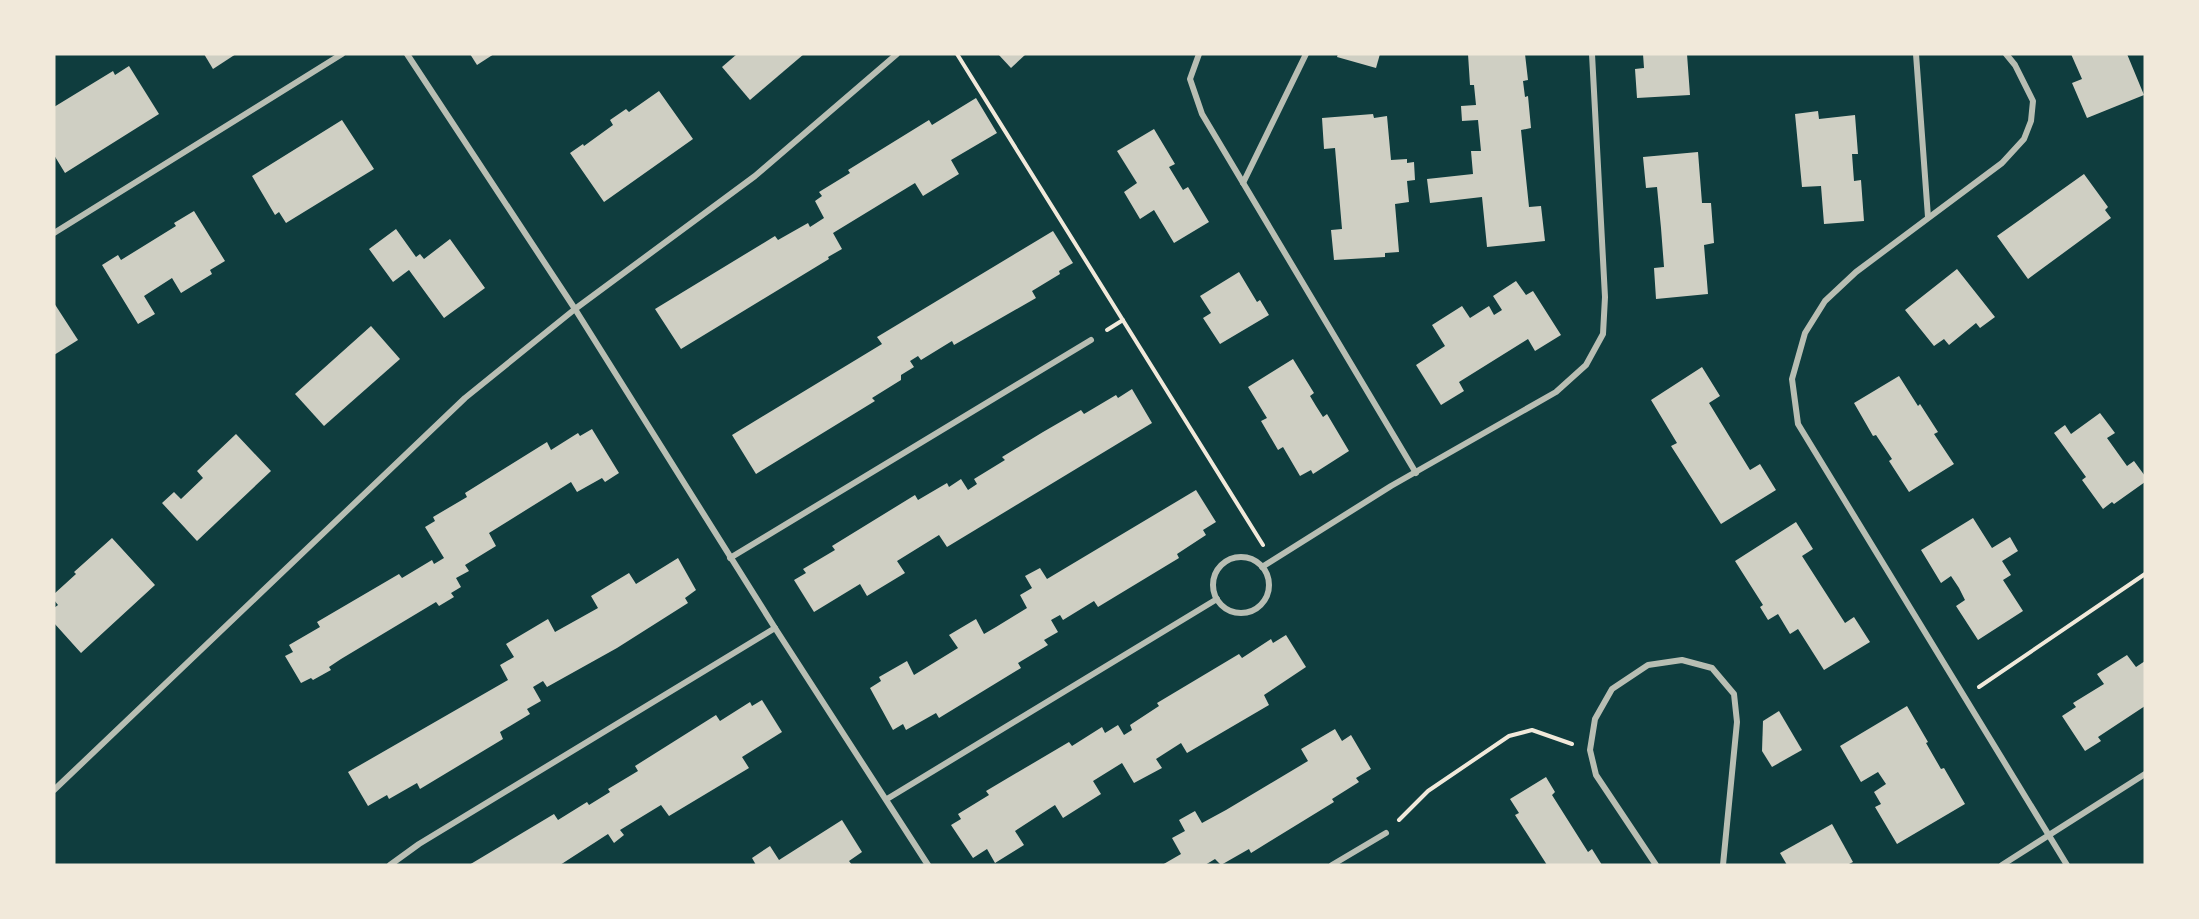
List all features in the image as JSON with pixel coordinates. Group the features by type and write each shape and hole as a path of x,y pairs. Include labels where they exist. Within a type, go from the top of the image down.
{"street":[{"path":"54,233 342,54"},
{"path":"407,54 575,309 730,558 928,865"},
{"path":"54,790 465,398 575,309 755,176 897,54"},
{"path":"1199,54 1190,79 1202,114 1416,473"},
{"path":"1243,183 1306,54"},
{"path":"1262,567 1391,486 1556,392 1586,365 1603,333 1605,297 1592,54"},
{"path":"1916,54 1928,217"},
{"path":"2006,54 2015,65 2033,101 2031,121 2024,139 2002,162 1856,272 1825,301 1805,333 1792,379 1798,424 2067,865"},
{"path":"730,558 1091,340"},
{"path":"1237,558 1254,561 1262,567 1268,585 1267,594 1256,609 1247,613 1237,613 1220,604 1213,589 1213,580 1221,565 1237,558"},
{"path":"887,799 1217,599"},
{"path":"390,865 419,844 775,628"},
{"path":"1656,865 1596,775 1590,750 1594,719 1612,689 1648,665 1682,660 1712,668 1734,694 1737,722 1723,865"},
{"path":"2002,865 2145,774"},
{"path":"1332,865 1386,833"}],"path":[{"path":"957,54 1272,560"},
{"path":"1966,696 2145,574"},
{"path":"1386,833 1428,791 1509,736 1532,730 1590,750"}],"building":[{"path":"204,54 236,54 213,69"},
{"path":"470,54 494,54 477,65"},
{"path":"737,54 804,54 750,100 722,67"},
{"path":"998,54 1026,54 1011,68"},
{"path":"1338,54 1380,54 1376,68 1337,57"},
{"path":"1468,54 1525,54 1528,80 1523,81 1525,97 1528,96 1531,128 1521,130 1529,207 1541,206 1545,241 1487,247 1482,197 1430,203 1427,179 1473,174 1471,151 1481,151 1478,120 1462,121 1461,106 1476,105 1474,85 1470,85"},
{"path":"1643,54 1687,54 1690,95 1637,98 1635,69 1644,68"},
{"path":"2071,54 2127,54 2144,95 2087,118 2072,83 2082,79"},
{"path":"129,66 159,114 65,173 54,155 54,107 113,71 115,75"},
{"path":"659,91 693,139 604,202 570,153 613,125 610,120 626,109 629,112"},
{"path":"976,98 997,133 951,160 959,174 923,196 915,183 833,233 842,249 828,257 829,259 681,349 655,309 775,236 778,240 808,223 810,227 824,218 815,201 822,196 819,192 850,173 848,170 929,120 932,125"},
{"path":"1818,111 1819,119 1855,115 1858,154 1852,154 1854,181 1861,180 1864,221 1824,224 1821,186 1802,187 1795,114"},
{"path":"1373,114 1374,118 1387,116 1391,160 1407,159 1407,163 1414,162 1415,180 1407,181 1409,202 1395,204 1399,252 1385,253 1385,257 1334,260 1331,230 1342,229 1335,148 1324,149 1322,118"},
{"path":"342,120 374,169 286,223 279,212 275,215 252,176"},
{"path":"1154,129 1175,164 1169,167 1183,190 1188,187 1209,222 1174,243 1154,210 1140,219 1124,192 1137,183 1117,151"},
{"path":"1698,152 1702,203 1711,203 1714,243 1704,245 1708,294 1656,299 1654,268 1664,267 1661,228 1657,187 1646,188 1643,157"},
{"path":"2084,174 2108,207 2105,210 2111,218 2028,279 1997,236"},
{"path":"194,211 225,261 210,270 212,274 181,293 172,278 144,296 155,314 138,324 102,265 118,255 121,260 176,226 174,223"},
{"path":"396,229 416,257 420,254 424,259 450,239 485,288 444,318 409,270 393,282 369,249"},
{"path":"1053,231 1073,263 1032,291 1036,298 954,345 952,341 921,360 918,356 910,361 914,367 901,375 901,380 872,398 875,401 756,474 732,435 882,344 877,337"},
{"path":"1957,269 1995,317 1980,328 1976,323 1949,345 1944,339 1934,346 1905,310"},
{"path":"1239,272 1257,302 1260,300 1269,315 1220,344 1203,318 1211,313 1200,296"},
{"path":"1516,281 1526,295 1533,291 1561,335 1535,351 1528,339 1459,382 1464,391 1441,405 1416,365 1445,346 1432,325 1462,306 1470,318 1489,306 1494,315 1502,310 1493,296"},
{"path":"54,303 78,340 54,355"},
{"path":"371,326 400,359 324,426 295,394"},
{"path":"1293,359 1314,393 1310,396 1316,406 1323,417 1327,414 1349,451 1313,474 1311,470 1300,476 1283,447 1278,450 1261,421 1267,418 1248,387"},
{"path":"1702,367 1720,396 1709,403 1750,470 1760,464 1776,490 1721,524 1671,446 1677,443 1651,400"},
{"path":"1899,376 1938,432 1934,434 1954,464 1909,492 1889,461 1892,459 1876,435 1873,436 1854,403"},
{"path":"1132,389 1152,423 947,547 939,535 897,561 905,573 867,596 860,584 814,612 794,580 806,573 803,569 835,550 832,546 915,495 918,500 947,483 949,487 961,479 968,490 977,484 974,479 1005,460 1002,457 1081,410 1084,414 1116,395 1118,398"},
{"path":"2100,413 2115,433 2107,438 2127,466 2134,461 2145,476 2145,482 2103,509 2082,480 2086,477 2054,433 2065,425 2071,434"},
{"path":"592,429 619,473 605,482 602,478 577,492 571,482 489,533 496,546 465,565 469,571 456,578 461,587 451,593 454,597 439,606 436,602 341,659 329,667 331,670 313,680 311,678 301,683 285,656 293,652 289,645 320,627 317,622 399,574 402,578 432,560 434,564 444,558 425,527 435,521 433,517 467,497 465,493 547,442 551,450 578,433 580,436"},
{"path":"236,434 271,471 197,541 162,503 174,492 181,499 203,478 197,471"},
{"path":"1196,490 1216,522 1203,530 1206,535 1177,554 1179,558 1098,607 1094,601 1063,620 1060,615 1051,620 1058,632 1044,640 1048,645 1018,663 1021,668 939,718 936,713 906,730 903,724 893,730 870,688 881,681 879,677 907,661 914,675 958,648 949,635 976,619 984,634 996,627 1027,608 1020,595 1032,588 1025,576 1040,568 1047,579"},
{"path":"1973,518 1992,548 2010,537 2018,551 2002,561 2011,575 2003,580 2023,611 1978,640 1956,606 1965,600 1959,588 1951,576 1941,583 1921,550"},
{"path":"1796,522 1813,549 1802,556 1845,623 1854,617 1870,642 1824,670 1798,629 1790,634 1778,614 1768,620 1760,607 1763,605 1735,561"},
{"path":"112,538 155,585 81,653 54,623 54,608 58,605 54,600 54,594 76,574 74,572"},
{"path":"678,558 696,590 685,598 688,603 617,648 547,687 543,681 533,687 541,701 527,709 530,714 500,732 503,739 420,789 417,783 389,799 387,795 368,806 348,772 508,680 500,665 514,657 506,644 548,619 555,632 598,608 591,596 629,573 636,584"},
{"path":"1286,635 1306,667 1264,695 1269,705 1187,753 1181,743 1156,759 1162,768 1134,783 1122,763 1093,781 1101,794 1063,818 1055,805 1015,831 1024,845 995,863 987,849 973,858 951,825 961,819 958,814 989,795 986,791 1069,742 1072,746 1102,727 1105,733 1118,725 1124,735 1132,730 1130,725 1159,706 1157,703 1239,654 1242,658 1271,639 1273,643"},
{"path":"2127,655 2136,667 2145,661 2145,706 2098,737 2101,741 2085,751 2062,716 2076,707 2073,703 2104,684 2097,674"},
{"path":"762,700 782,732 742,757 749,768 669,816 661,805 620,830 624,835 614,843 608,834 560,865 469,865 554,814 558,820 587,802 589,805 610,792 608,789 638,771 635,766 716,715 720,721 750,702 752,706"},
{"path":"1907,706 1941,769 1944,768 1965,804 1897,844 1875,807 1881,804 1874,792 1886,784 1878,772 1861,782 1840,746"},
{"path":"1779,711 1802,750 1772,767 1762,751 1763,721"},
{"path":"1335,729 1342,741 1351,735 1371,769 1356,778 1359,782 1332,799 1334,802 1251,853 1249,849 1221,865 1215,859 1205,865 1162,865 1181,854 1172,838 1185,831 1179,820 1195,811 1202,823 1226,810 1308,761 1301,749"},
{"path":"1546,777 1555,792 1552,795 1588,852 1592,849 1602,865 1547,865 1515,815 1519,813 1510,799"},
{"path":"842,820 862,852 849,861 852,865 756,865 752,858 770,846 779,860"},
{"path":"1832,824 1853,862 1847,865 1787,865 1780,853"}]}
